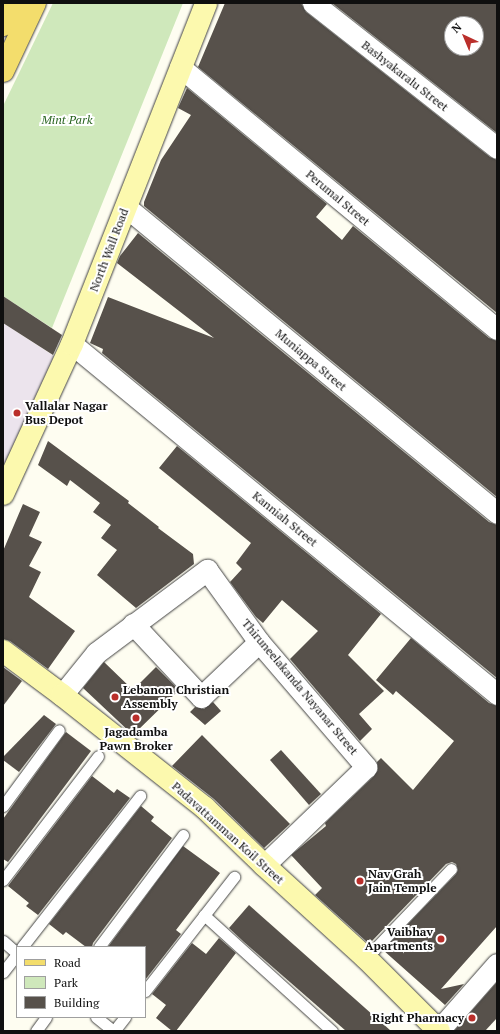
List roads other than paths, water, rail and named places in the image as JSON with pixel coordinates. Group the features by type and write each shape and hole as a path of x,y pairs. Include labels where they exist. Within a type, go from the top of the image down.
{"main road":[{"path":"3,71 36,3"},
{"name":"North Wall Road","path":"3,494 72,344 206,3"},
{"name":"Padavattamman Koil Street","path":"3,651 62,695 205,808 264,865 366,958 439,1031"}],"street":[{"name":"Bashyakaralu Street","path":"313,3 497,148"},
{"name":"Perumal Street","path":"180,67 497,329"},
{"name":"Muniappa Street","path":"126,207 497,513"},
{"name":"Kanniah Street","path":"72,344 497,694"},
{"name":"Thiruneelakanda Nayanar Street","path":"62,695 96,653 207,570 260,642 366,766 264,865"},
{"path":"133,624 201,697 260,642"},
{"path":"439,1031 497,964"}],"lane":[{"path":"3,806 58,730"},
{"path":"3,880 98,756"},
{"path":"23,946 140,796"},
{"path":"100,946 183,835"},
{"path":"366,958 451,869"},
{"path":"146,990 234,877"},
{"path":"204,915 330,1030"},
{"path":"3,941 16,953"},
{"path":"3,972 16,955"},
{"path":"36,1031 45,1018"},
{"path":"97,1018 114,1031 124,1018"}],"place":[{"name":"Vallalar Nagar Bus Depot","path":"17,413"},
{"name":"Lebanon Christian Assembly","path":"115,697"},
{"name":"Jagadamba Pawn Broker","path":"136,718"},
{"name":"Nav Grah Jain Temple","path":"360,881"},
{"name":"Vaibhav Apartments","path":"441,939"},
{"name":"Right Pharmacy","path":"472,1018"}],"park label":[{"name":"Mint Park","path":"67,120"}]}
